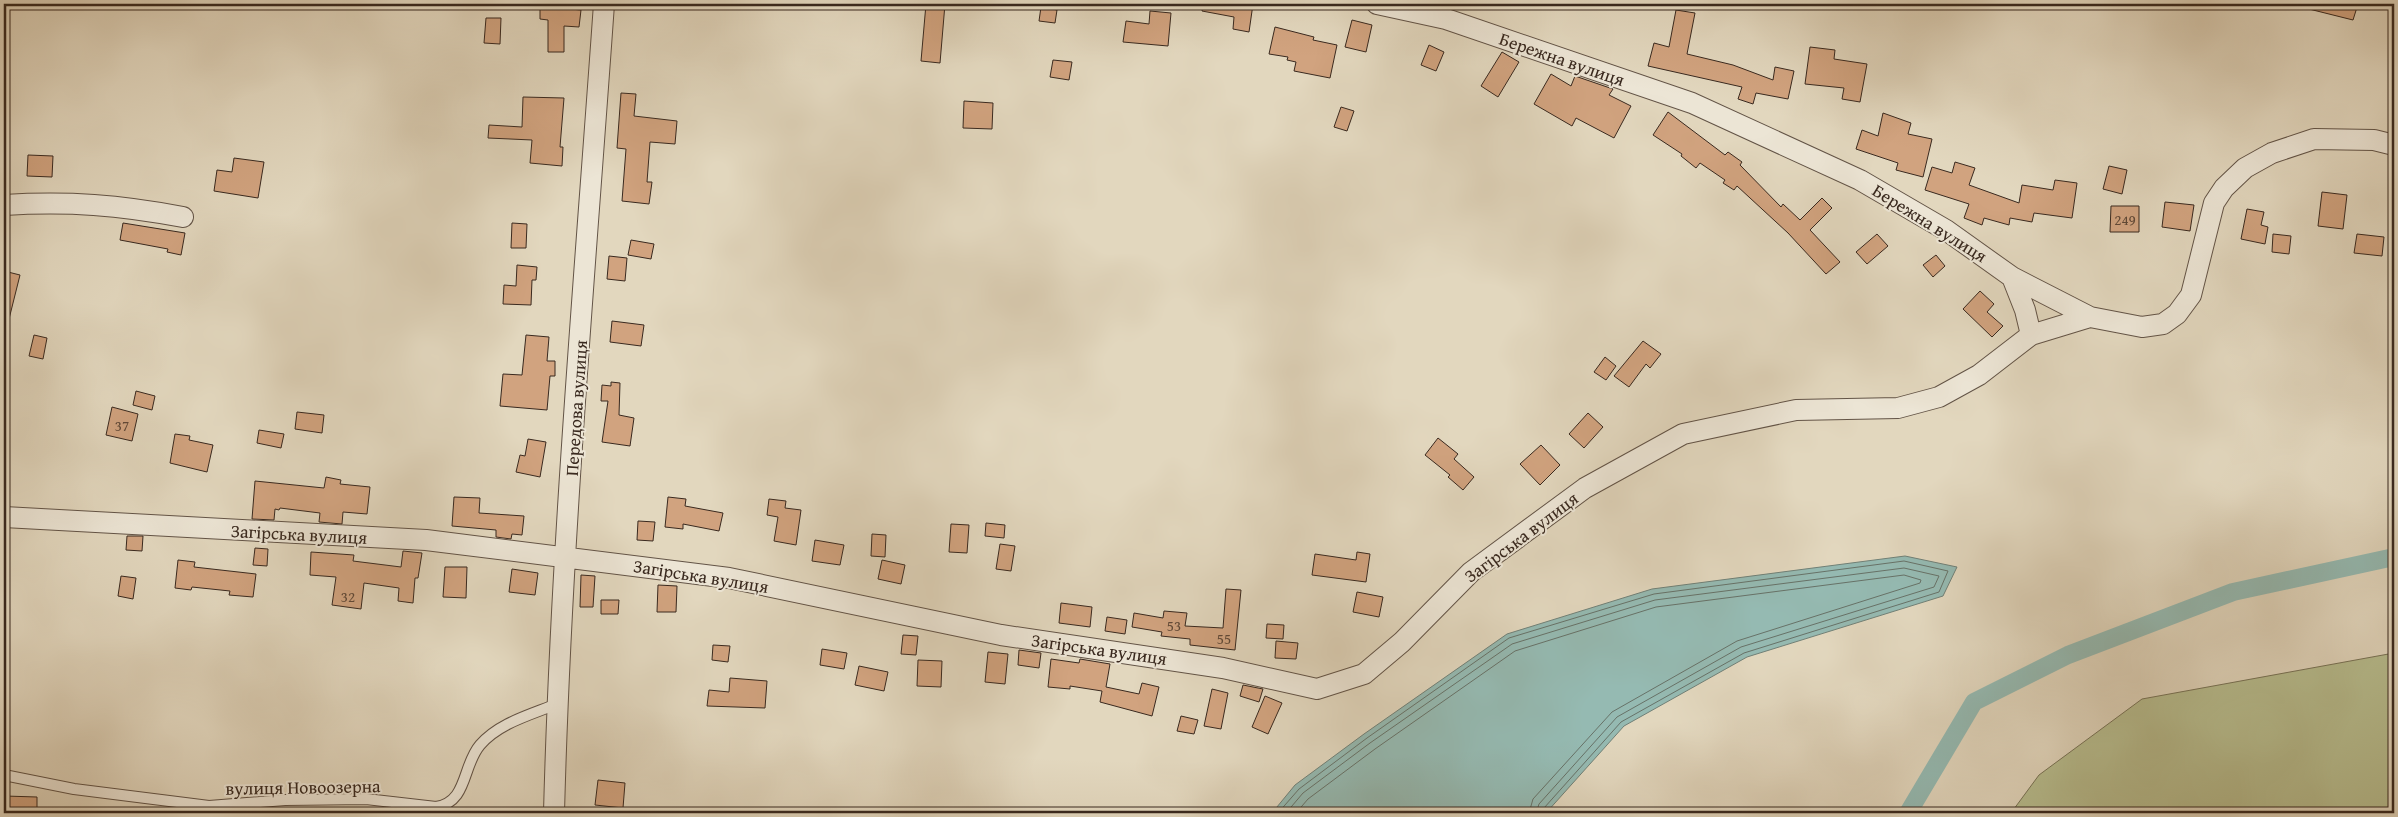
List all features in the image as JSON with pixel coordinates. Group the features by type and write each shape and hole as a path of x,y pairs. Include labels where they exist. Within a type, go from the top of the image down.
{"street":[{"name":"Передова вулиця","path":"554,813 557,704 566,557 604,4"},
{"name":"Бережна вулиця","path":"1377,4 1446,19 1692,103 1860,180 1946,230 2012,277 2090,317 2142,327 2163,324 2177,314 2191,295 2214,203 2224,188 2245,168 2272,153 2314,139 2374,140 2394,145"},
{"path":"4,205 88,203 135,208 183,217"},
{"path":"2012,277 2025,310 2031,335"},
{"name":"Загірська вулиця","path":"4,517 426,540 729,578 1002,635 1223,668 1317,689 1364,674 1402,642 1471,572 1585,488 1683,434 1796,410 1898,408 1939,397 1979,376 2031,335 2090,317"}],"lane":[{"path":"2374,140 2394,132"},
{"name":"вулиця Новоозерна","path":"4,775 74,789 209,806 285,800 366,799 436,807 444,806 457,796 470,762 479,747 491,733 507,724 557,704"}],"green space":[{"path":"2394,653 2394,813 2011,813 2039,775 2142,699"}],"water":[{"path":"1905,556 1957,567 1943,596 1747,657 1624,726 1546,813 1272,813 1295,785 1364,734 1507,634 1652,589"}],"building":[{"path":"540,4 560,4 560,8 581,10 579,27 564,26 564,52 548,52 548,20 540,19"},
{"path":"926,4 945,4 940,63 921,61"},
{"path":"1203,4 1253,4 1249,32 1233,29 1234,17 1202,11"},
{"path":"2310,4 2358,4 2353,20 2309,9"},
{"path":"1041,7 1057,10 1055,23 1039,21"},
{"path":"1676,10 1695,13 1687,54 1733,65 1773,80 1775,67 1794,71 1788,99 1756,93 1753,104 1738,99 1742,87 1648,66 1654,43 1669,47"},
{"path":"1150,11 1171,13 1168,46 1123,42 1126,21 1149,24"},
{"path":"486,18 501,18 500,44 484,43"},
{"path":"1352,20 1372,25 1366,52 1345,47"},
{"path":"1275,27 1314,37 1313,40 1337,45 1330,78 1294,71 1296,62 1287,60 1288,57 1269,54"},
{"path":"1429,45 1444,52 1436,71 1421,65"},
{"path":"1810,47 1835,50 1834,59 1867,64 1860,102 1842,99 1844,88 1805,84"},
{"path":"1502,52 1519,62 1498,97 1481,86"},
{"path":"1053,60 1072,62 1069,80 1050,77"},
{"path":"1551,74 1571,86 1575,76 1613,89 1609,95 1631,106 1614,138 1576,118 1572,126 1534,104"},
{"path":"621,93 636,94 634,116 677,121 675,144 650,142 647,182 652,182 649,204 622,201 626,149 617,148"},
{"path":"523,97 564,98 560,147 563,147 562,166 530,163 532,140 488,138 489,125 522,127"},
{"path":"964,101 993,103 992,129 963,128"},
{"path":"1341,107 1354,111 1347,131 1334,127"},
{"path":"1668,112 1725,155 1728,152 1742,162 1740,165 1781,207 1783,204 1800,220 1822,198 1832,208 1810,230 1840,262 1826,274 1788,233 1737,186 1734,190 1723,183 1725,180 1700,163 1696,168 1681,156 1682,154 1653,135"},
{"path":"1883,113 1911,123 1908,134 1932,139 1923,177 1896,170 1898,163 1856,149 1862,130 1878,136"},
{"path":"28,155 53,156 52,177 27,176"},
{"path":"234,158 264,162 258,198 214,191 217,170 232,172"},
{"path":"1955,162 1975,168 1969,185 2019,203 2022,185 2053,190 2055,180 2077,183 2072,218 2034,213 2032,222 2010,218 2009,225 1984,218 1982,225 1964,218 1969,204 1925,190 1932,167 1952,173"},
{"path":"2109,166 2127,170 2122,194 2103,189"},
{"path":"2322,192 2347,195 2343,229 2318,226"},
{"path":"2165,202 2194,205 2190,231 2162,227"},
{"path":"2111,206 2139,206 2139,232 2110,232"},
{"path":"2247,209 2264,212 2261,225 2268,227 2265,244 2241,239"},
{"path":"123,223 185,233 181,255 167,252 168,249 120,240"},
{"path":"512,223 527,224 526,248 511,248"},
{"path":"1877,234 1888,246 1867,264 1856,252"},
{"path":"2273,234 2291,236 2289,254 2272,252"},
{"path":"2357,234 2384,237 2382,256 2354,253"},
{"path":"631,240 654,244 651,259 628,255"},
{"path":"1936,255 1945,266 1933,277 1923,265"},
{"path":"609,256 627,258 625,281 607,279"},
{"path":"517,265 537,267 536,280 532,280 531,305 503,304 504,285 516,286"},
{"path":"4,271 20,275 9,319 4,319"},
{"path":"1980,291 1994,304 1987,312 2003,326 1992,337 1963,309"},
{"path":"612,321 644,325 641,346 610,342"},
{"path":"34,335 47,338 43,359 29,356"},
{"path":"526,335 549,337 547,361 555,361 555,376 550,376 547,410 500,406 503,374 522,375"},
{"path":"1643,341 1661,354 1650,368 1646,364 1629,387 1614,376"},
{"path":"1605,357 1616,366 1606,380 1594,372"},
{"path":"611,382 620,383 619,415 634,418 630,446 602,442 608,401 601,401 602,385 611,386"},
{"path":"136,391 155,396 152,410 133,405"},
{"path":"112,407 138,414 132,441 106,435"},
{"path":"297,412 324,415 322,433 295,429"},
{"path":"1588,413 1603,427 1584,448 1569,434"},
{"path":"259,430 284,434 281,448 257,443"},
{"path":"175,434 190,436 189,440 213,445 207,472 170,463"},
{"path":"1438,438 1458,454 1454,459 1474,477 1463,490 1448,477 1450,475 1425,455"},
{"path":"528,439 546,442 540,477 516,472 520,455 525,456"},
{"path":"1541,445 1560,465 1540,485 1520,464"},
{"path":"326,477 341,480 340,484 370,487 367,514 343,512 342,524 319,522 320,513 280,508 279,510 275,509 274,520 252,519 255,481 324,488"},
{"path":"454,497 480,498 479,513 524,516 522,535 512,534 511,539 496,537 496,530 452,526"},
{"path":"668,497 686,499 685,506 723,513 719,531 683,524 683,529 665,527"},
{"path":"769,499 786,501 785,508 801,510 796,545 774,541 778,517 767,515"},
{"path":"638,521 655,522 653,541 637,540"},
{"path":"986,523 1005,525 1004,538 985,536"},
{"path":"951,524 969,525 967,553 949,552"},
{"path":"872,534 886,535 885,557 871,556"},
{"path":"127,536 143,536 142,551 126,550"},
{"path":"815,540 844,545 840,565 812,561"},
{"path":"1000,544 1015,546 1011,571 996,569"},
{"path":"255,548 268,549 267,566 253,565"},
{"path":"403,551 422,553 418,578 415,578 413,603 398,601 399,588 364,583 361,609 332,605 336,577 310,575 311,552 354,555 353,561 401,567"},
{"path":"1357,552 1370,554 1366,582 1312,575 1315,554 1356,560"},
{"path":"178,560 195,562 194,567 256,574 253,597 229,595 230,591 192,587 191,590 175,588"},
{"path":"882,560 905,565 901,584 878,579"},
{"path":"445,567 467,567 466,598 443,597"},
{"path":"512,569 538,573 535,595 509,592"},
{"path":"581,575 595,576 593,607 580,607"},
{"path":"121,576 136,578 133,599 118,596"},
{"path":"658,585 677,586 676,612 657,612"},
{"path":"1226,589 1241,590 1235,650 1190,645 1190,639 1161,636 1162,632 1132,627 1134,613 1163,618 1164,611 1187,613 1185,626 1223,628"},
{"path":"1357,592 1383,597 1379,617 1353,612"},
{"path":"601,600 619,600 618,614 601,614"},
{"path":"1061,603 1092,607 1090,627 1059,623"},
{"path":"1107,617 1127,620 1125,634 1105,631"},
{"path":"1267,624 1284,625 1283,639 1266,638"},
{"path":"903,635 918,636 916,655 901,654"},
{"path":"1276,641 1298,643 1296,659 1275,658"},
{"path":"713,645 730,646 728,662 712,660"},
{"path":"822,649 847,653 844,669 820,665"},
{"path":"1019,650 1041,653 1039,668 1018,665"},
{"path":"988,652 1008,654 1005,684 985,682"},
{"path":"1051,659 1079,663 1080,659 1110,664 1106,687 1139,694 1142,683 1159,687 1152,716 1100,702 1102,691 1070,686 1070,689 1048,687"},
{"path":"918,660 942,661 941,687 917,686"},
{"path":"859,666 888,672 884,691 855,685"},
{"path":"730,678 767,681 765,708 707,706 709,690 729,692"},
{"path":"1243,685 1263,689 1259,702 1240,696"},
{"path":"1212,689 1228,693 1221,729 1204,726"},
{"path":"1265,696 1282,703 1268,734 1252,727"},
{"path":"1181,716 1198,720 1194,734 1177,731"},
{"path":"598,780 625,783 623,808 595,805"},
{"path":"5,796 37,797 37,813 5,813"}],"waterway":[{"path":"1908,813 1974,702 2068,655 2233,592 2394,557"}]}
